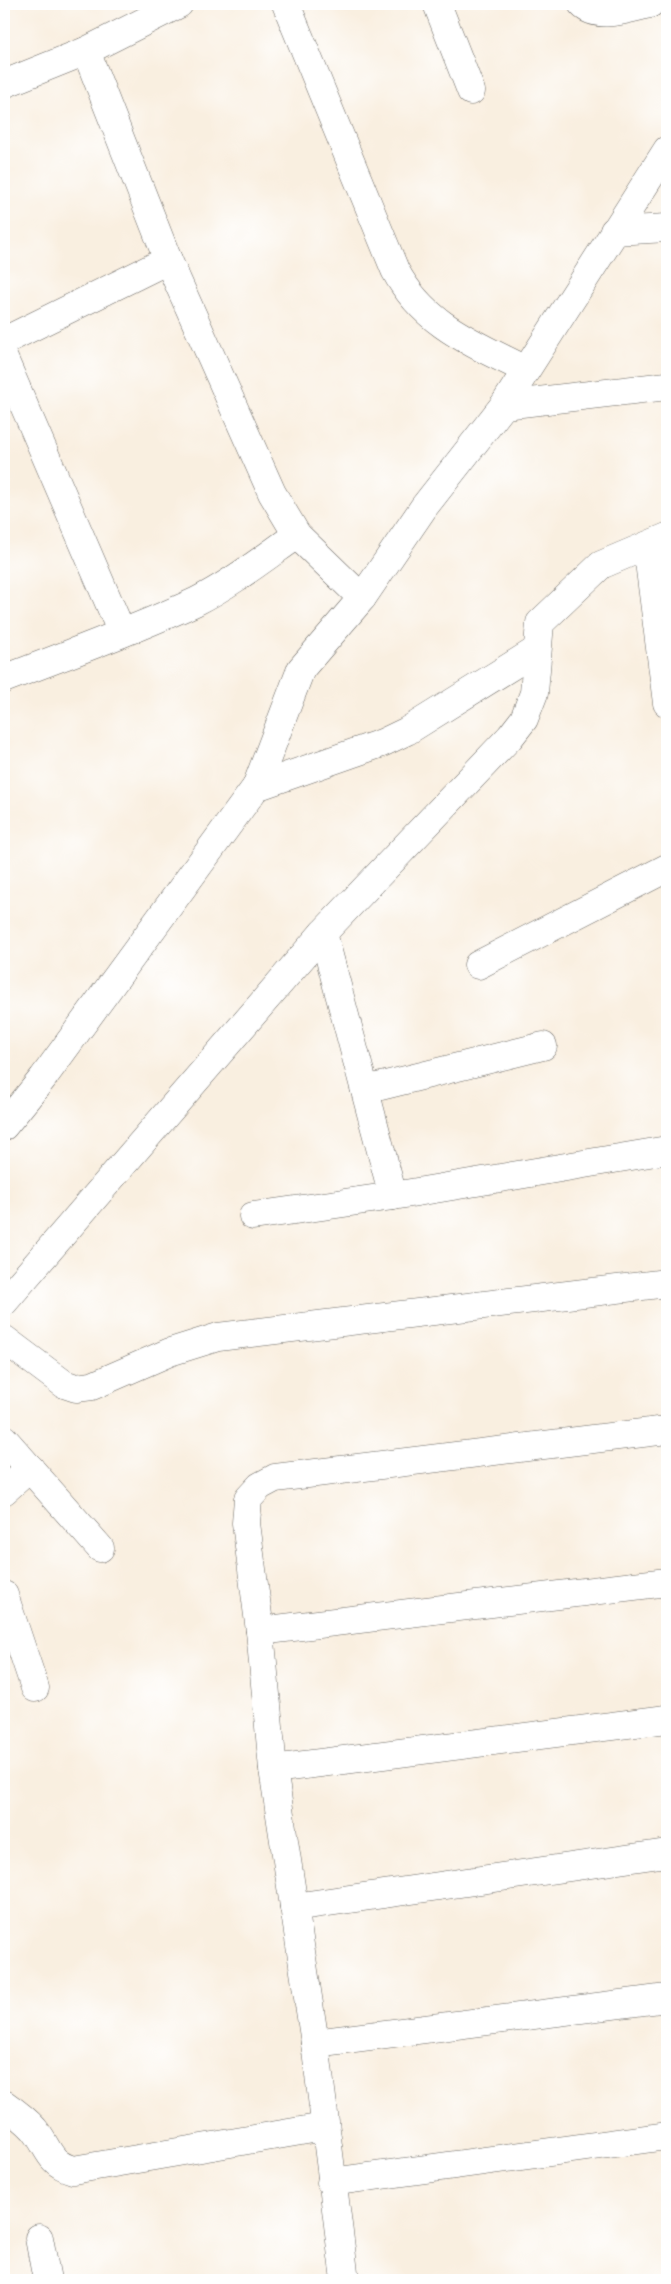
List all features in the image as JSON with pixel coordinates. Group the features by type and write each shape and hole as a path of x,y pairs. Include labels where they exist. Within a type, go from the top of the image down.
{"street":[{"path":"4,84 86,51 178,4"},
{"path":"286,4 403,286 428,314 445,328 526,370"},
{"path":"437,4 471,91"},
{"path":"582,4 588,10 596,13 650,4"},
{"path":"86,51 168,260 272,493 297,535 362,598"},
{"path":"4,1126 43,1078 256,787 301,669 362,598 424,507 504,405 667,150"},
{"path":"614,231 667,228"},
{"path":"4,341 168,260"},
{"path":"4,359 122,633"},
{"path":"504,405 667,386"},
{"path":"4,679 122,633 196,601 221,587 297,535"},
{"path":"4,1302 323,933 524,719 534,693 540,623 601,564 657,542 667,703"},
{"path":"256,787 382,743 407,731 537,650"},
{"path":"478,965 667,868"},
{"path":"323,933 393,1196"},
{"path":"365,1090 543,1046"},
{"path":"253,1216 393,1196 667,1150"},
{"path":"4,1339 64,1384 76,1388 92,1386 170,1352 218,1337 667,1283"},
{"path":"345,2280 314,2043 273,1769 260,1631 246,1523 248,1499 260,1486 275,1478 667,1430"},
{"path":"4,1440 100,1548"},
{"path":"4,1491 30,1468"},
{"path":"260,1631 667,1582"},
{"path":"4,1595 35,1688"},
{"path":"273,1769 667,1719"},
{"path":"294,1908 667,1853"},
{"path":"314,2043 667,1998"},
{"path":"4,2104 34,2130 53,2159 61,2167 73,2170 324,2127"},
{"path":"331,2182 667,2136"},
{"path":"39,2238 47,2280"}]}
